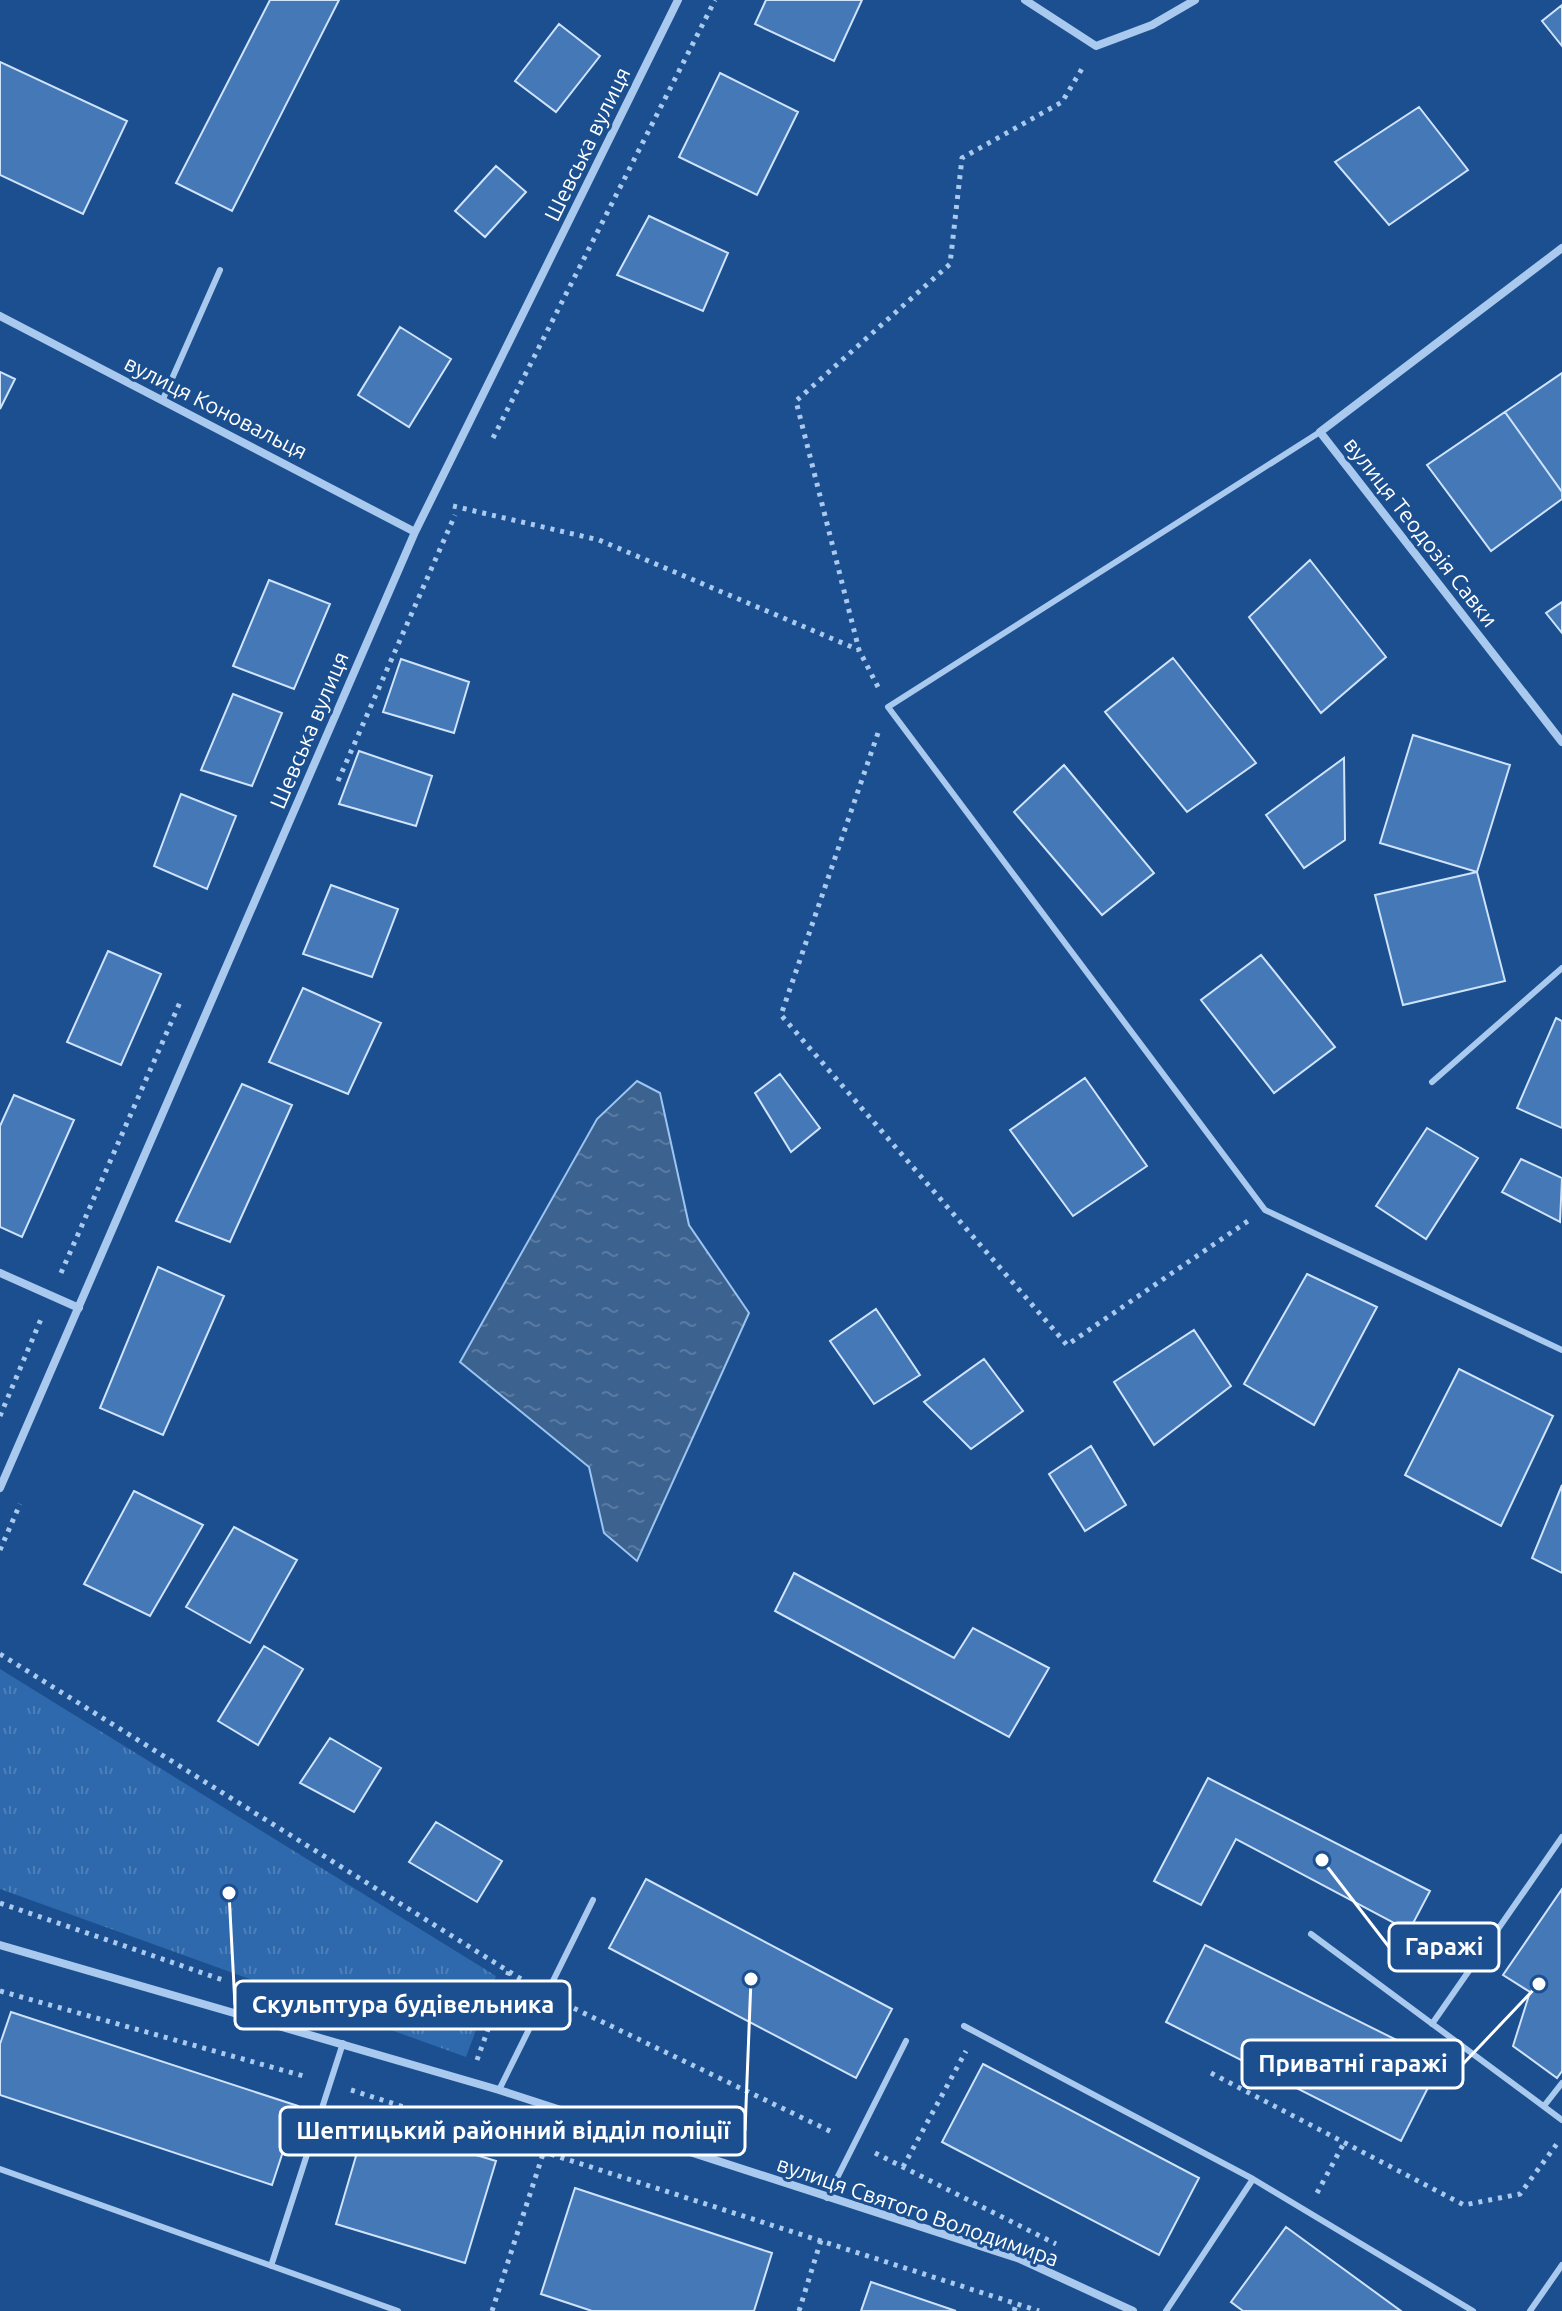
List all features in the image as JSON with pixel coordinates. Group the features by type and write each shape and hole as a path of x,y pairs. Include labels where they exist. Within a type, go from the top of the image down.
{"street":[{"name":"Шевська вулиця","path":"0,1488 429,501 678,0"},
{"path":"1025,0 1096,46 1152,25 1195,0"},
{"name":"вулиця Теодозія Савки","path":"1562,248 1320,432 1562,742"},
{"name":"вулиця Коновальця","path":"0,316 415,532"},
{"path":"0,1273 79,1308"},
{"name":"вулиця Святого Володимира","path":"0,1945 499,2090 1020,2259 1133,2311"}],"lane":[{"path":"163,399 220,270"},
{"path":"1320,432 888,707 1265,1210 1562,1350"},
{"path":"1432,1082 1562,968"},
{"path":"1432,2024 1562,1837"},
{"path":"499,2090 593,1900"},
{"path":"1311,1934 1562,2120"},
{"path":"964,2026 1253,2179 1473,2311"},
{"path":"827,2198 906,2041"},
{"path":"271,2266 343,2043"},
{"path":"1544,2106 1562,2083"},
{"path":"0,2169 398,2311"},
{"path":"1166,2311 1253,2179"},
{"path":"1530,2311 1562,2265"}],"path":[{"path":"486,451 715,0"},
{"path":"1096,46 1062,102 962,158 950,264 796,401 859,650 888,707 781,1015 1067,1345 1265,1210"},
{"path":"337,782 465,493"},
{"path":"429,501 599,540 859,650"},
{"path":"0,1550 25,1492"},
{"path":"0,1654 545,1994 1059,2246"},
{"path":"0,1903 237,1985"},
{"path":"474,2067 509,1971"},
{"path":"0,1991 330,2083 1039,2311"},
{"path":"903,2167 976,2032"},
{"path":"1211,2073 1464,2205 1520,2194 1562,2136"},
{"path":"1308,2212 1345,2141"},
{"path":"492,2311 544,2151"},
{"path":"799,2311 821,2240"},
{"path":"1014,2311 1017,2302"}],"green space":[{"path":"0,1669 496,1976 466,2057 0,1889"}],"water":[{"path":"637,1081 660,1093 689,1225 749,1313 637,1561 604,1533 589,1467 460,1362 597,1119"}],"building":[{"path":"270,0 339,0 232,211 176,183"},
{"path":"766,0 862,0 834,61 755,24"},
{"path":"1562,5 1562,46 1542,21"},
{"path":"559,24 600,56 556,112 515,81"},
{"path":"0,62 127,121 83,214 0,175"},
{"path":"720,73 798,112 757,195 679,157"},
{"path":"1419,107 1468,170 1389,225 1335,162"},
{"path":"496,166 526,192 485,237 455,211"},
{"path":"649,216 728,253 703,311 617,275"},
{"path":"400,327 451,359 409,427 358,395"},
{"path":"0,372 15,379 0,409"},
{"path":"1562,373 1562,492 1505,412"},
{"path":"1505,412 1562,492 1562,499 1491,551 1427,465"},
{"path":"1310,560 1386,657 1321,713 1249,617"},
{"path":"269,580 330,604 294,689 233,666"},
{"path":"1562,602 1562,633 1546,613"},
{"path":"1173,658 1256,763 1187,812 1105,712"},
{"path":"401,659 469,682 454,733 383,712"},
{"path":"233,694 282,713 252,786 201,770"},
{"path":"1413,735 1510,765 1477,872 1380,843"},
{"path":"359,751 432,776 416,826 339,804"},
{"path":"1344,758 1345,840 1304,868 1266,815"},
{"path":"1064,765 1154,873 1102,915 1014,812"},
{"path":"181,794 236,816 207,889 154,866"},
{"path":"1477,872 1505,981 1403,1005 1375,895"},
{"path":"331,885 398,909 372,977 303,954"},
{"path":"108,951 161,974 121,1065 67,1042"},
{"path":"1261,955 1335,1047 1274,1093 1201,1000"},
{"path":"303,988 381,1023 348,1094 269,1062"},
{"path":"1556,1018 1562,1021 1562,1128 1517,1108"},
{"path":"780,1074 820,1128 791,1152 755,1093"},
{"path":"1085,1078 1147,1166 1073,1216 1010,1130"},
{"path":"242,1084 292,1105 230,1242 176,1221"},
{"path":"14,1095 74,1120 22,1237 0,1227 0,1126"},
{"path":"1427,1128 1478,1158 1426,1239 1376,1206"},
{"path":"1521,1159 1562,1178 1560,1222 1502,1192"},
{"path":"158,1267 224,1296 163,1435 100,1408"},
{"path":"1307,1274 1377,1307 1314,1425 1244,1384"},
{"path":"876,1309 920,1375 874,1404 830,1341"},
{"path":"1194,1330 1231,1386 1154,1445 1114,1382"},
{"path":"984,1359 1023,1411 971,1449 924,1402"},
{"path":"1459,1369 1553,1416 1501,1526 1405,1475"},
{"path":"1091,1446 1126,1505 1085,1531 1049,1474"},
{"path":"1562,1485 1562,1573 1532,1558"},
{"path":"134,1491 203,1525 150,1616 84,1584"},
{"path":"234,1527 297,1560 250,1643 186,1607"},
{"path":"794,1573 954,1658 973,1628 1049,1668 1009,1737 775,1611"},
{"path":"264,1646 303,1669 258,1745 218,1721"},
{"path":"330,1738 381,1768 354,1812 300,1783"},
{"path":"1208,1778 1430,1891 1409,1931 1236,1839 1201,1905 1154,1881"},
{"path":"436,1822 502,1861 477,1902 409,1862"},
{"path":"646,1879 892,2009 856,2078 609,1948"},
{"path":"1562,1889 1562,2071 1557,2078 1513,2046 1530,1992 1503,1975"},
{"path":"1205,1945 1441,2062 1401,2141 1166,2022"},
{"path":"11,2012 298,2106 272,2185 0,2095 0,2044"},
{"path":"983,2064 1199,2178 1159,2255 942,2142"},
{"path":"366,2122 496,2161 465,2263 336,2224"},
{"path":"575,2188 772,2253 754,2311 592,2311 541,2294"},
{"path":"1286,2227 1401,2311 1243,2311 1231,2302"},
{"path":"871,2282 956,2311 861,2311"}],"place":[{"name":"Гаражі","path":"1322,1860"},
{"name":"Скульптура будівельника","path":"229,1893"},
{"name":"Шептицький районний відділ поліції","path":"751,1979"},
{"name":"Приватні гаражі","path":"1539,1984"}]}
